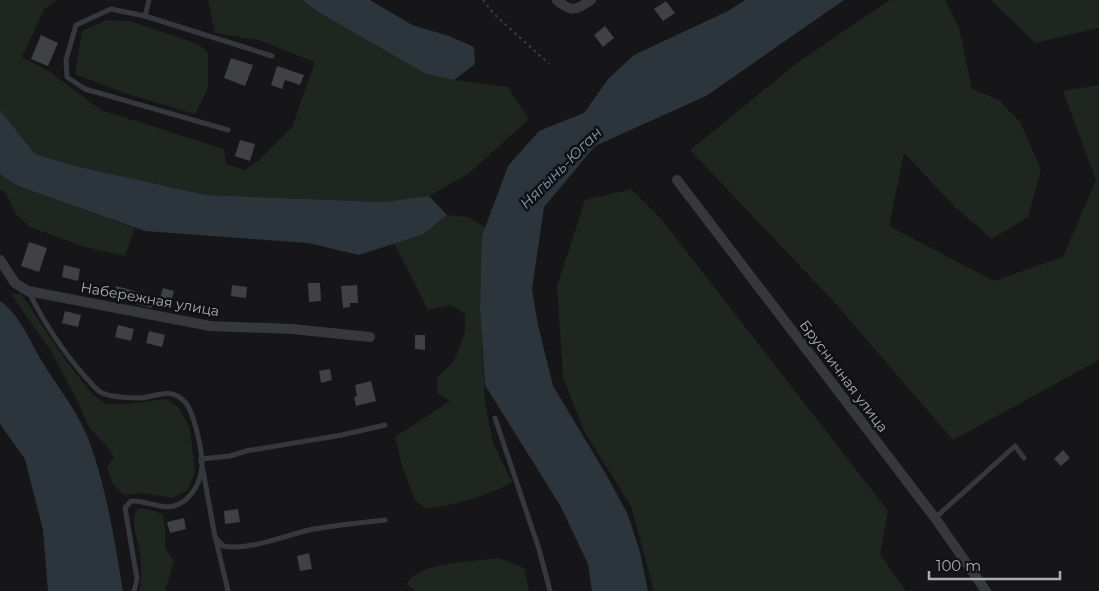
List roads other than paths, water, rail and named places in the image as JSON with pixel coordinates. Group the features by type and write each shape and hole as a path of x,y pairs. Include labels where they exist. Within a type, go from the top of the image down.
{"street":[{"path":"558,0 565,7 573,9 581,7 591,0"},
{"name":"Брусничная улица","path":"677,180 935,518 986,591"},
{"path":"0,260 15,283 28,291"},
{"name":"Набережная улица","path":"28,291 210,326 292,329 370,337"}],"lane":[{"path":"146,16 149,0"},
{"path":"228,130 85,88 67,78 66,60 76,25 112,9 146,16 272,56"},
{"path":"28,291 50,332 73,363 101,393 140,398 163,393 176,394 186,403 197,429 202,467 198,483 190,496 179,504 166,508 141,500 131,500 125,508 137,579 134,591"},
{"path":"495,418 539,549 550,591"},
{"path":"201,459 230,456 246,451 342,435 385,425"},
{"path":"935,518 1015,446 1024,458"},
{"path":"201,459 215,537 228,591"},
{"path":"215,537 223,546 231,548 275,540 309,530 385,520"}],"water":[{"path":"302,0 370,0 412,25 449,36 474,47 475,64 454,80 426,74 318,12"},
{"name":"Нягынь-Юган","path":"745,0 844,0 706,96 595,146 544,207 532,289 538,325 553,386 628,515 640,552 648,591 592,591 588,564 561,507 485,385 480,307 482,236 508,166 539,131 584,113 609,78 634,55 728,11"},
{"path":"0,110 35,154 75,166 206,195 384,202 429,196 447,215 424,234 359,255 308,243 145,231 18,186 0,174"},
{"path":"0,301 7,306 18,320 41,360 75,412 86,434 97,463 106,499 123,591 48,591 43,530 25,459 0,424"}]}
